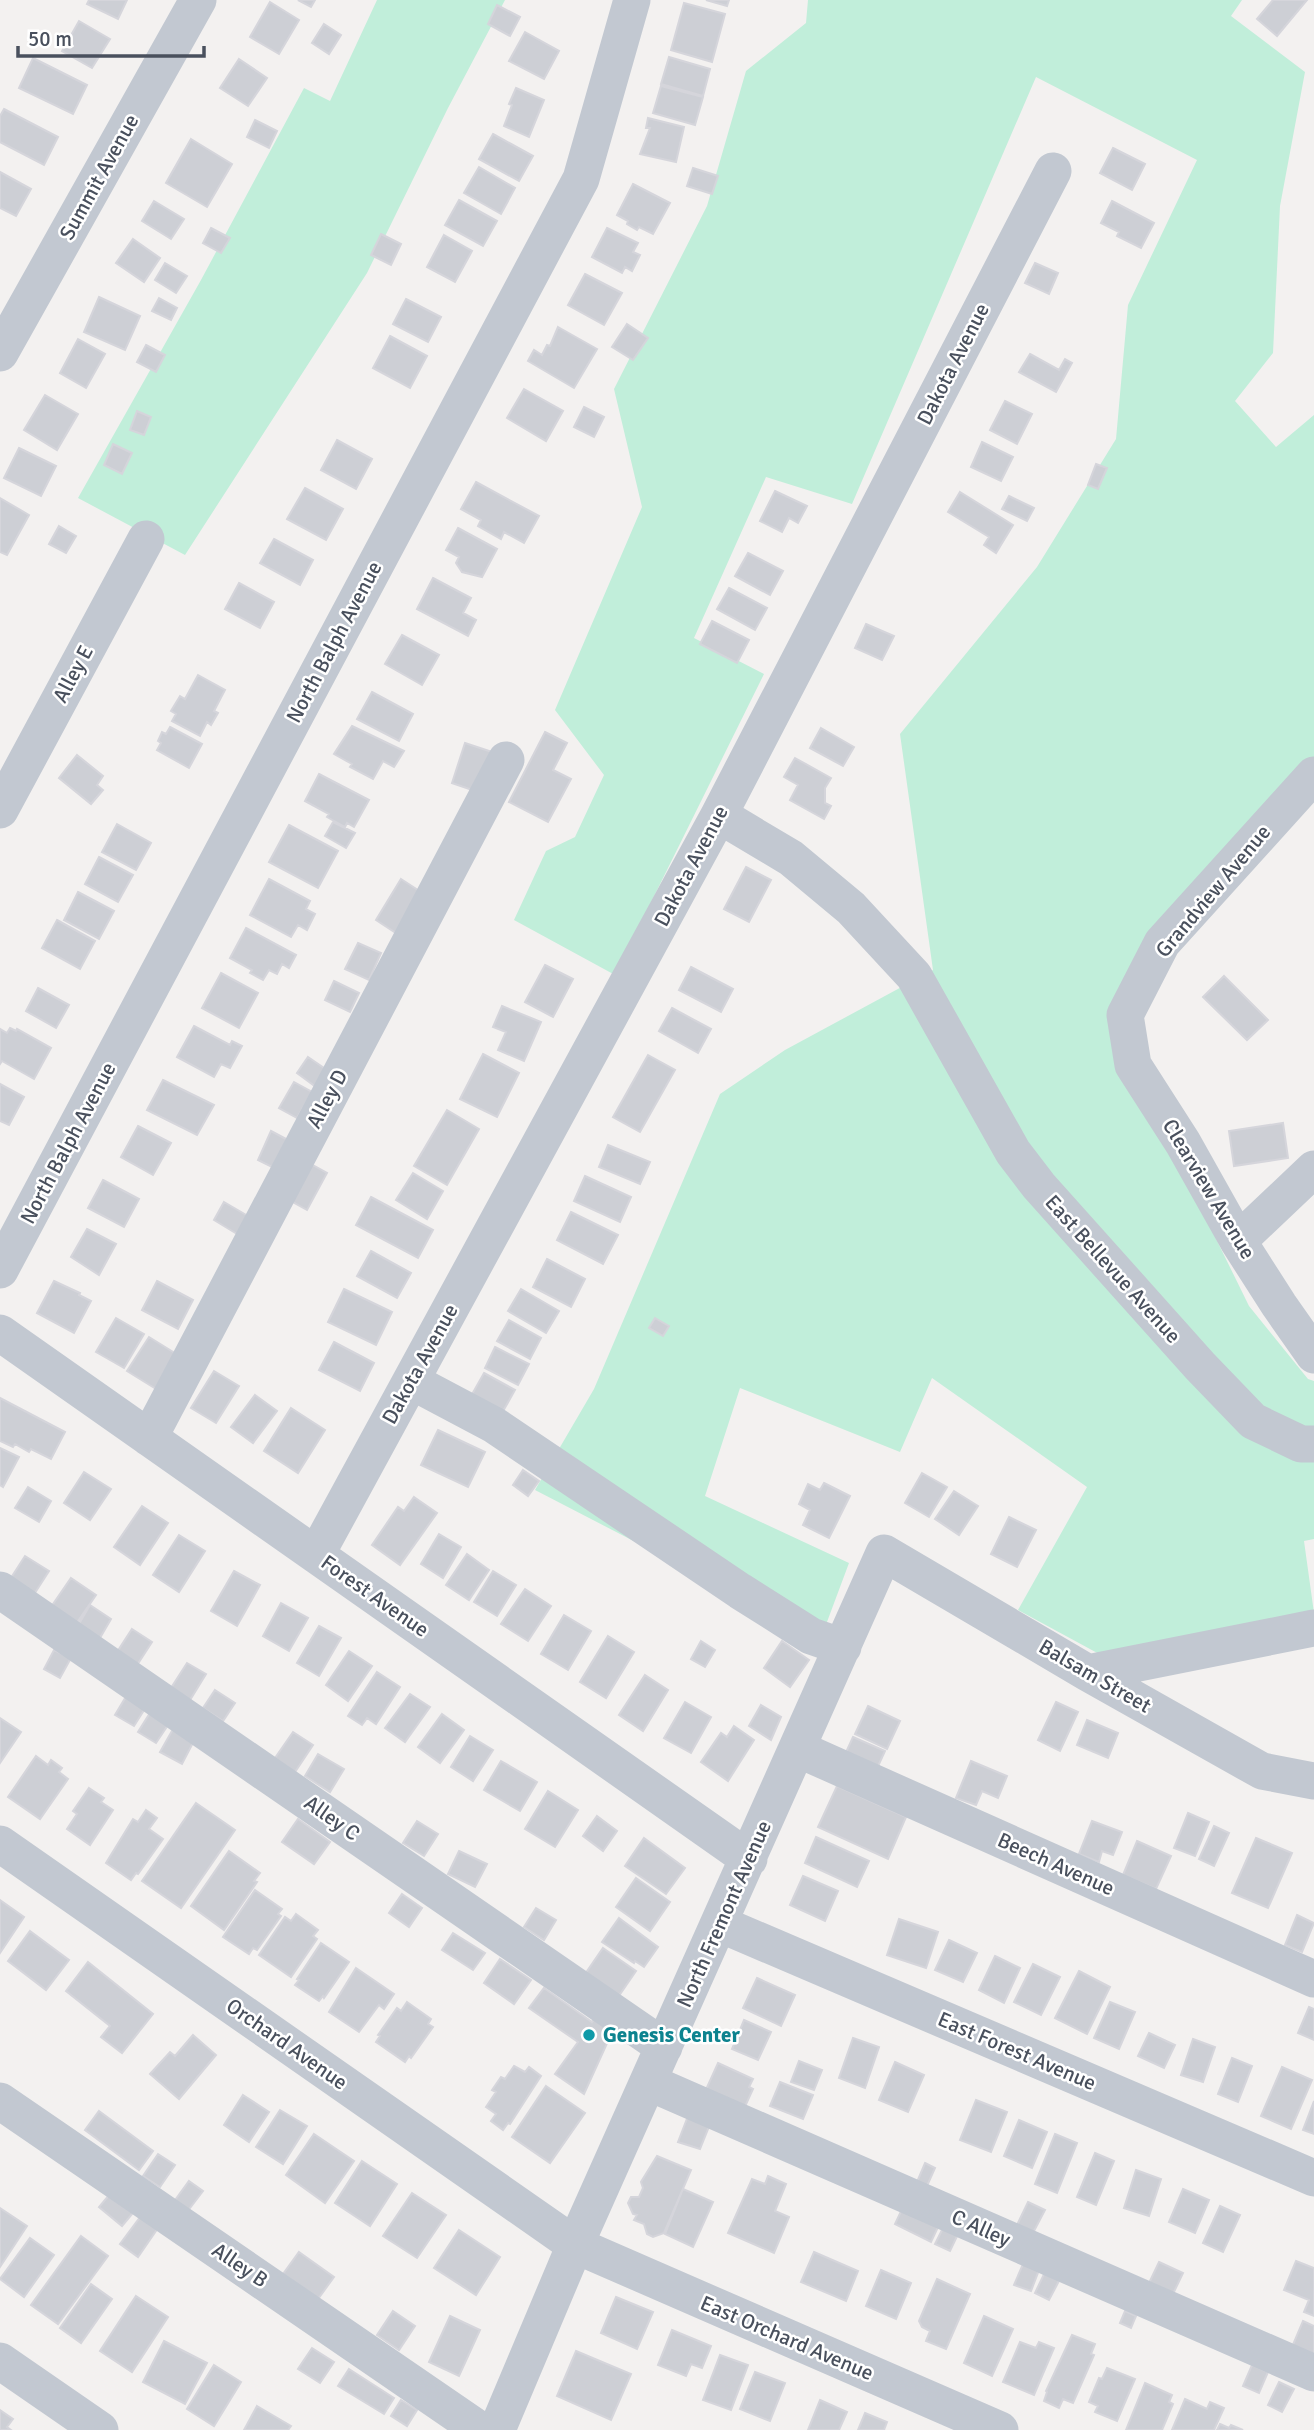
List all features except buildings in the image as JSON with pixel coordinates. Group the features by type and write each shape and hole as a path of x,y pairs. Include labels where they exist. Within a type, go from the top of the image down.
{"street":[{"name":"Summit Avenue","path":"0,353 198,0"},
{"name":"North Balph Avenue","path":"0,1270 581,179 632,0"},
{"name":"Dakota Avenue","path":"316,1555 719,816 1053,171"},
{"name":"Alley E","path":"0,810 146,539"},
{"name":"Alley D","path":"149,1438 506,760"},
{"name":"Grandview Avenue","path":"1125,1015 1162,943 1314,775"},
{"name":"East Bellevue Avenue","path":"719,816 791,858 851,908 914,976 1013,1153 1039,1186 1253,1421 1301,1444 1314,1444"},
{"name":"Clearview Avenue","path":"1125,1015 1133,1065 1182,1143 1238,1241 1314,1354"},
{"path":"1238,1241 1314,1169"},
{"name":"Forest Avenue","path":"0,1333 749,1858"},
{"path":"411,1381 494,1425 811,1636 843,1647"},
{"name":"North Fremont Avenue","path":"497,2430 575,2245 884,1553"},
{"name":"Balsam Street","path":"884,1553 1262,1771 1314,1781"},
{"name":"Alley C","path":"0,1590 664,2047"},
{"path":"1088,1673 1314,1628"},
{"name":"Beech Avenue","path":"798,1749 1314,1979"},
{"name":"Orchard Avenue","path":"0,1844 575,2245"},
{"name":"East Forest Avenue","path":"720,1924 1314,2178"},
{"name":"C Alley","path":"648,2082 1314,2373"},
{"name":"Alley B","path":"0,2101 480,2430"},
{"name":"East Orchard Avenue","path":"575,2245 1000,2430"},
{"path":"0,2361 100,2430"}],"green space":[{"path":"377,0 505,0 448,108 367,273 185,555 78,498 201,280 304,88 330,101"},
{"path":"808,0 1242,0 1231,16 1305,72 1280,206 1273,353 1235,401 1276,447 1314,415 1314,757 1114,1031 1249,1306 1308,1379 1314,1381 1314,1539 1304,1541 1314,1613 1101,1655 1018,1610 1087,1487 932,1378 900,1452 740,1388 705,1496 849,1563 821,1638 535,1490 594,1389 720,1094 785,1050 933,970 900,734 1037,567 1116,439 1128,305 1197,160 1036,77 852,504 766,477 694,638 764,674 615,975 514,920 546,851 575,837 604,775 555,710 642,507 614,389 707,206 746,71 806,23"}],"place":[{"name":"Genesis Center","path":"589,2035"}]}
